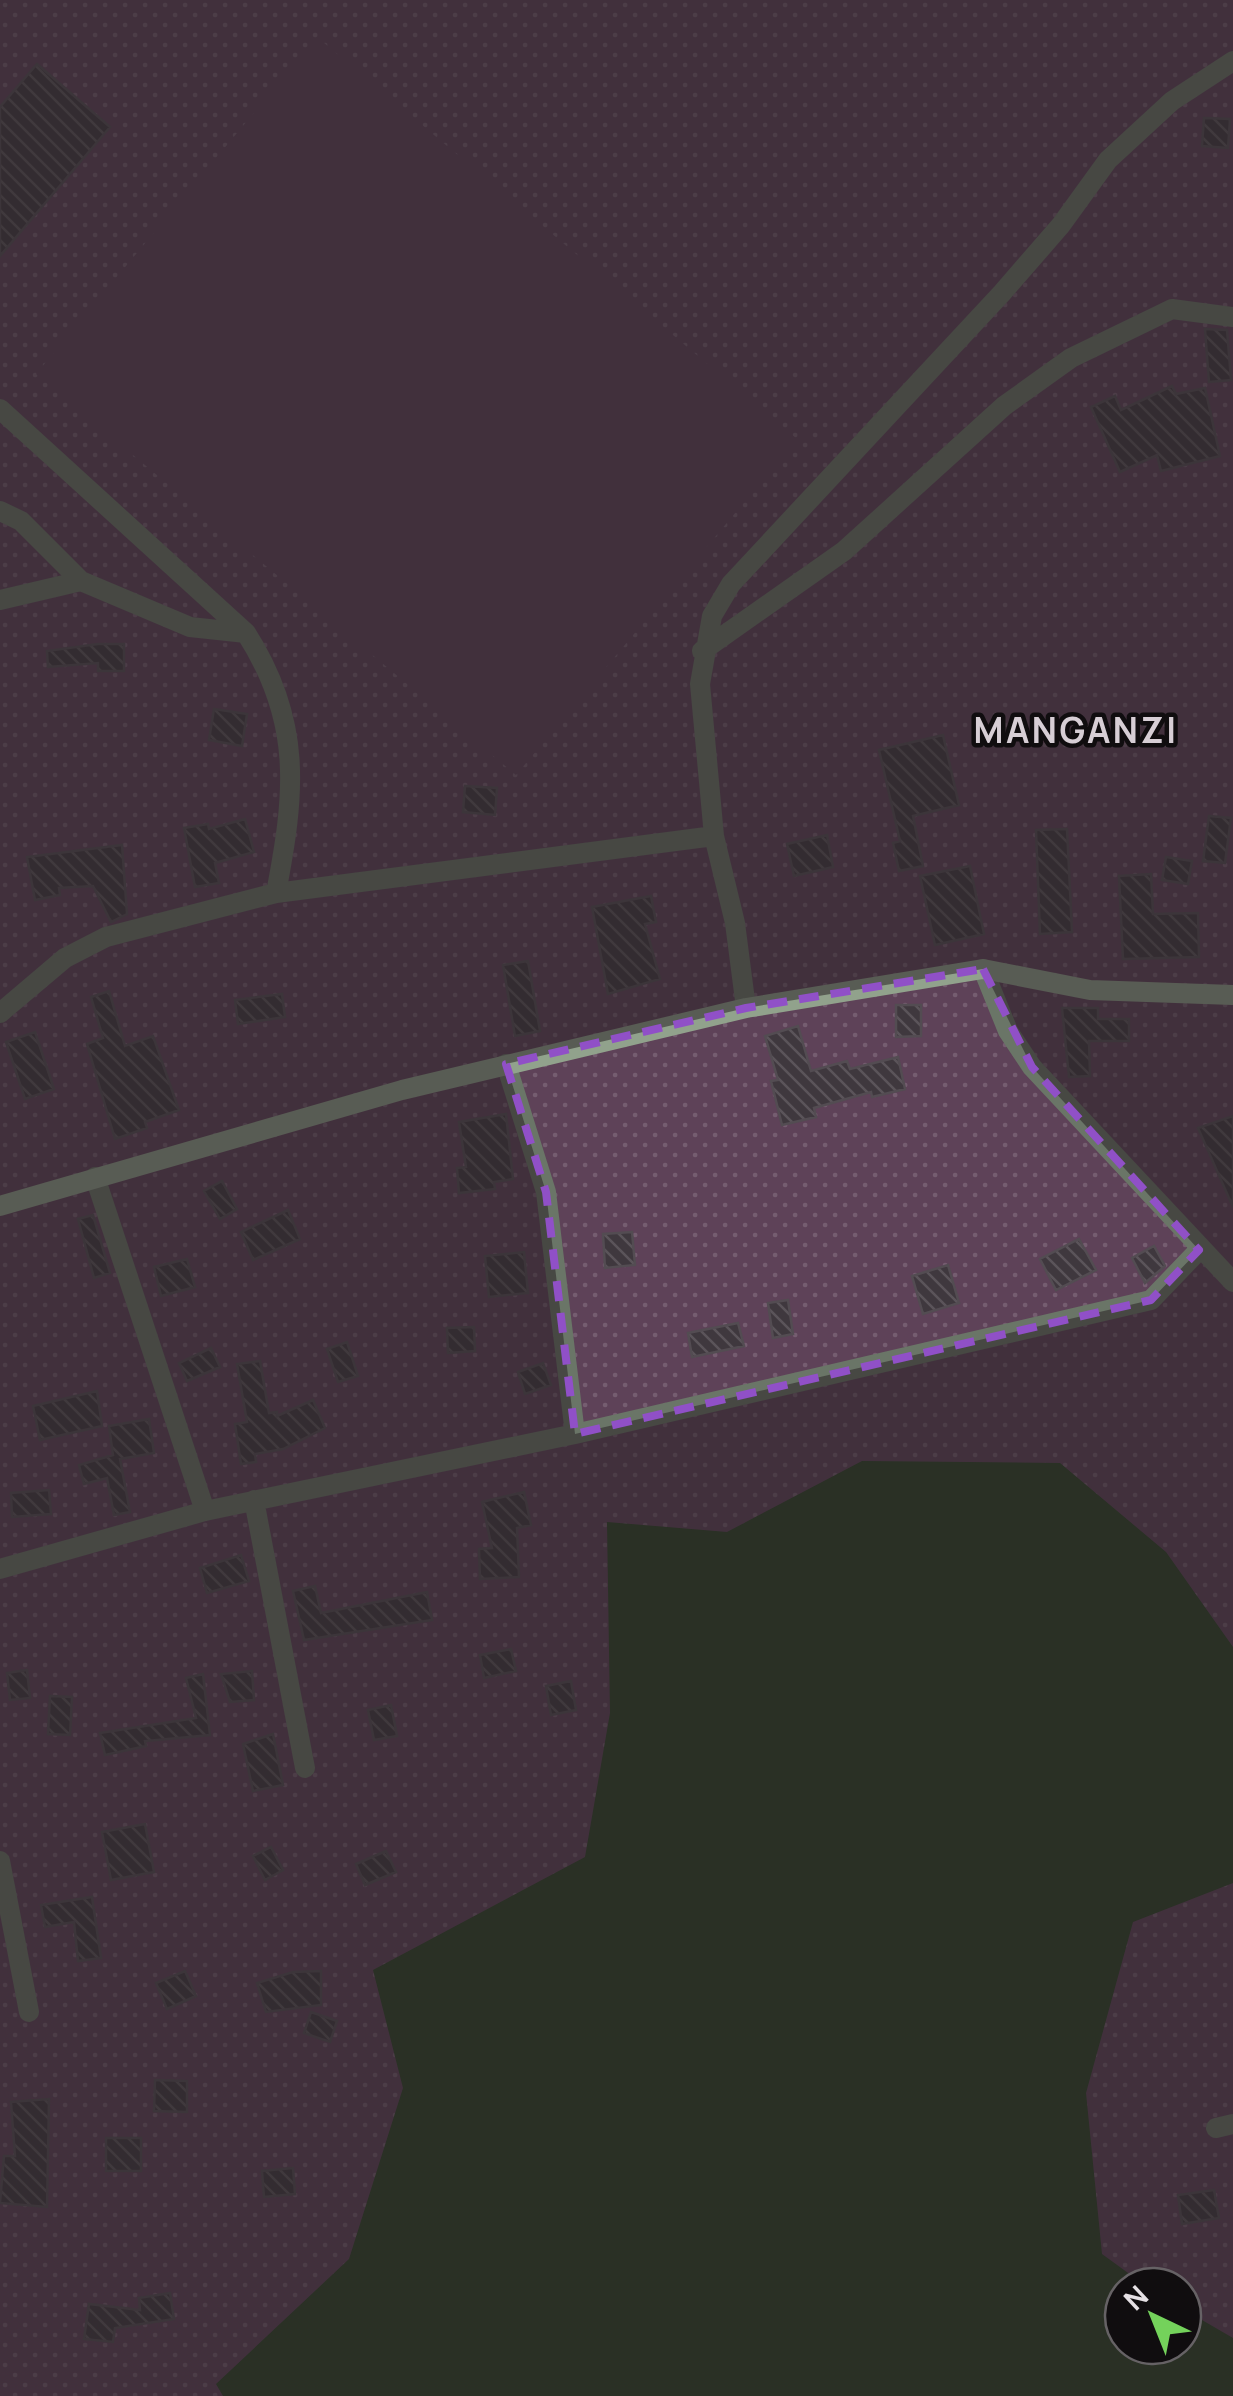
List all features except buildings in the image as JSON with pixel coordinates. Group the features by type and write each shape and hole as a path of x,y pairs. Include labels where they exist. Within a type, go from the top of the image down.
{"main road":[{"path":"0,1206 506,1064 746,1008 983,968 1090,990 1233,995"}],"street":[{"path":"746,1008 736,923 714,836 700,684 702,651 712,616 731,584 1002,294 1061,225 1108,160 1172,101 1233,61"},
{"path":"702,651 844,551 1004,406 1071,358 1172,309 1233,317"},
{"path":"0,409 246,633 272,674 288,739 292,807 276,893"},
{"path":"0,512 22,522 81,581 190,627 246,633"},
{"path":"0,600 81,581"},
{"path":"0,1013 65,958 106,937 276,893 714,836"},
{"path":"983,968 1008,1031 1032,1068 1233,1282"},
{"path":"506,1064 546,1192 575,1434"},
{"path":"96,1176 205,1511"},
{"path":"0,1569 205,1511 575,1434 1151,1300 1199,1250"},
{"path":"254,1500 305,1768"},
{"path":"0,1861 29,2012"}],"highlighted area":[{"path":"983,969 1032,1067 1199,1250 1151,1300 575,1434 546,1192 506,1064 746,1008"}],"shaded area":[{"path":"0,0 1233,0 1233,2396 0,2396"},
{"path":"317,37 797,439 516,775 36,374"},
{"path":"862,1461 1060,1463 1166,1552 1233,1647 1233,1883 1133,1922 1086,2093 1102,2254 1118,2266 1103,2266 1103,2366 1203,2366 1203,2321 1233,2338 1233,2396 223,2396 216,2384 349,2259 403,2088 373,1970 585,1857 610,1713 607,1522 727,1532"}],"district":[{"name":"MANGANZI","path":"1076,731"}]}
